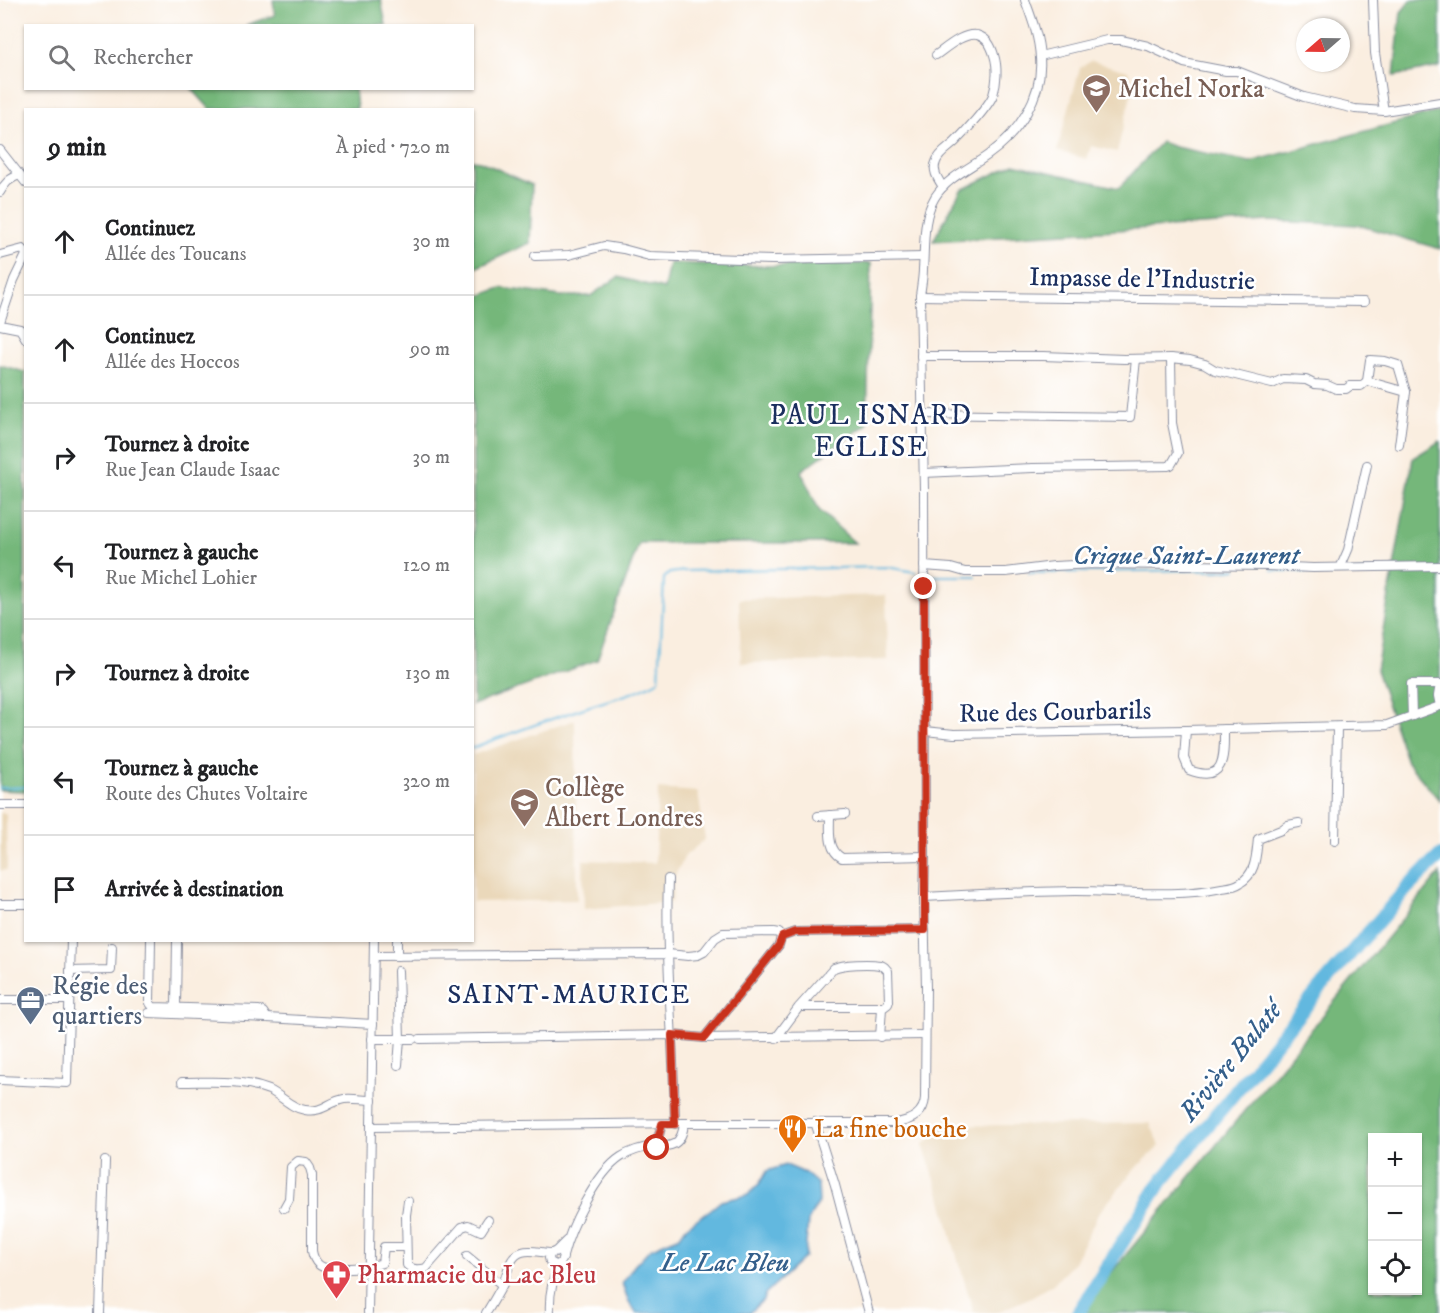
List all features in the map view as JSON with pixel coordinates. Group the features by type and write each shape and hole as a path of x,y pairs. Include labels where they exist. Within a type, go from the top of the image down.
{"street":[{"path":"371,1127 895,1123 911,1119 920,1113 925,1104 926,988 924,473 920,296 924,268 924,240 927,217 932,203 943,187 1009,138 1021,123 1035,94 1040,57 1033,22 1025,0"},
{"path":"1373,0 1375,53 1384,111"},
{"path":"936,55 968,35 976,35 990,43 997,70 992,96 956,141 938,157 934,165 936,175 943,187"},
{"path":"1040,57 1107,40 1121,40 1148,46 1184,63 1238,71 1304,97 1355,109 1384,111 1440,102"},
{"path":"0,150 24,181"},
{"path":"0,192 9,179 19,175"},
{"path":"535,256 569,255 604,246 649,256 773,260 923,257"},
{"path":"0,255 23,249 24,251"},
{"path":"23,326 0,323 14,280 24,258"},
{"name":"Impasse de l'Industrie","path":"920,296 1364,302"},
{"path":"921,356 1171,358 1190,360 1215,370 1272,384 1283,379 1306,380 1336,389 1361,386 1367,381 1370,360 1385,361 1398,365 1406,392 1399,445"},
{"path":"924,473 1172,465 1178,453 1172,423 1171,358"},
{"path":"923,414 1130,417 1136,359"},
{"path":"1367,381 1406,392"},
{"path":"1341,566 1348,550 1367,465"},
{"path":"924,566 951,568 965,572 1006,572 1094,564 1313,568 1440,566"},
{"name":"Rue des Courbarils","path":"925,731 954,734 1387,725 1440,706 1438,696 1440,684 1411,684 1412,716"},
{"path":"1335,841 1337,727"},
{"name":"Rue des Courbarils","path":"1186,730 1184,758 1189,770 1200,774 1213,773 1222,764 1224,729"},
{"path":"0,805 24,805"},
{"path":"818,816 845,814"},
{"path":"830,815 831,845 835,854 842,858 926,856"},
{"path":"924,897 1077,891 1178,893 1236,886 1248,878 1253,869 1258,839 1288,825 1299,823"},
{"path":"550,1313 555,1258 596,1182 612,1163 623,1156 651,1147 666,1147 675,1143 682,1135 672,1035 668,954 668,879"},
{"path":"0,904 24,904"},
{"path":"704,1038 779,945 782,937 795,932 925,930"},
{"path":"374,956 668,954 688,956 704,952 717,936 723,933 773,932 779,933 782,937"},
{"path":"0,1080 67,1083 71,942"},
{"path":"151,942 150,1003 153,1007 259,1010 267,1018"},
{"path":"176,1007 177,942"},
{"path":"369,1313 374,942"},
{"path":"397,942 398,956"},
{"path":"70,971 111,970 112,947"},
{"path":"776,1038 799,1007 832,970 842,965 879,965 887,969 889,973 889,1001 882,1008 799,1007"},
{"path":"398,971 400,1039 398,1065"},
{"path":"0,1000 69,1000"},
{"path":"880,1036 882,1008"},
{"path":"149,1013 373,1024"},
{"path":"372,1039 672,1035 704,1038 776,1038 925,1035"},
{"path":"182,1082 240,1083 256,1086 270,1090 297,1108 308,1111 320,1110 346,1099 372,1100"},
{"path":"815,1122 835,1185 869,1313"},
{"path":"651,1147 659,1135 662,1124"},
{"path":"100,1313 105,1161"},
{"path":"284,1208 289,1199 291,1167 298,1161 306,1161 312,1175 312,1251 315,1262 325,1268 369,1267 382,1263 384,1247 406,1247"},
{"path":"408,1201 407,1265 420,1270 426,1268 462,1227 468,1225 482,1231 488,1220"},
{"path":"486,1313 502,1285 511,1262 517,1255 525,1251 555,1258"},
{"path":"467,1256 502,1285"}],"shaded area":[{"name":"Michel Norka","path":"1091,61 1128,71 1134,83 1117,152 1091,146 1087,159 1057,151 1080,68"},
{"path":"886,595 888,660 741,663 739,599"},
{"name":"Collège Albert Londres","path":"575,720 577,900 474,902 474,755"},
{"path":"658,789 698,792 705,839 685,856 674,877 672,902 584,909 583,860 655,863"},
{"path":"0,813 6,813 7,870 0,871"},
{"path":"1150,1123 1160,1146 1135,1169 1098,1214 1073,1264 1053,1284 1031,1297 996,1313 974,1313 943,1203 923,1145 945,1126"}],"green space":[{"path":"273,0 381,0 386,24 249,24 275,15"},
{"path":"1411,0 1440,0 1440,67 1394,76 1401,12"},
{"path":"193,90 355,90 357,108 209,108"},
{"path":"1440,111 1440,249 1358,225 1269,221 933,241 961,190 1014,164 1119,188 1161,142 1175,147 1250,162"},
{"path":"474,160 532,185 530,243 474,269"},
{"path":"669,263 768,266 871,263 867,424 801,471 819,510 855,543 639,543 597,660 474,705 474,298 501,288 561,296 590,296 618,277 664,289"},
{"path":"0,365 24,372 24,791 0,790"},
{"path":"1440,441 1440,801 1407,762 1376,670 1413,458"},
{"path":"1440,873 1440,1313 1071,1313 1082,1308"}],"water":[{"name":"Le Lac Bleu","path":"786,1165 805,1173 818,1184 819,1202 808,1220 805,1257 765,1294 763,1300 749,1313 636,1313 622,1283 650,1249 680,1236 686,1227 721,1201 748,1195 767,1171"}],"waterway":[{"name":"Crique Saint-Laurent","path":"474,747 635,692 659,680 664,578 670,573 887,567 915,572"},
{"name":"Crique Saint-Laurent","path":"1029,573 1236,569"},
{"name":"Crique Saint-Laurent","path":"1272,570 1333,573 1440,571"},
{"name":"Crique Saint-Laurent","path":"932,576 976,576"},
{"name":"Crique Saint-Laurent","path":"0,788 24,787"},
{"name":"Rivière Balaté","path":"1078,1313 1158,1186 1323,985 1408,887 1440,856"}],"place":[{"name":"Michel Norka","path":"1097,114"},
{"name":"Collège Albert Londres","path":"524,828"},
{"name":"Régie des quartiers","path":"31,1026"},
{"name":"La fine bouche","path":"793,1154"},
{"name":"Pharmacie du Lac Bleu","path":"336,1300"}],"district":[{"name":"PAUL ISNARD EGLISE","path":"871,430"},
{"name":"SAINT-MAURICE","path":"569,994"}],"route":[{"path":"657,1148 651,1147 659,1135 662,1124 675,1124 672,1035 704,1038 779,945 782,937 795,932 925,930 924,587"}]}
